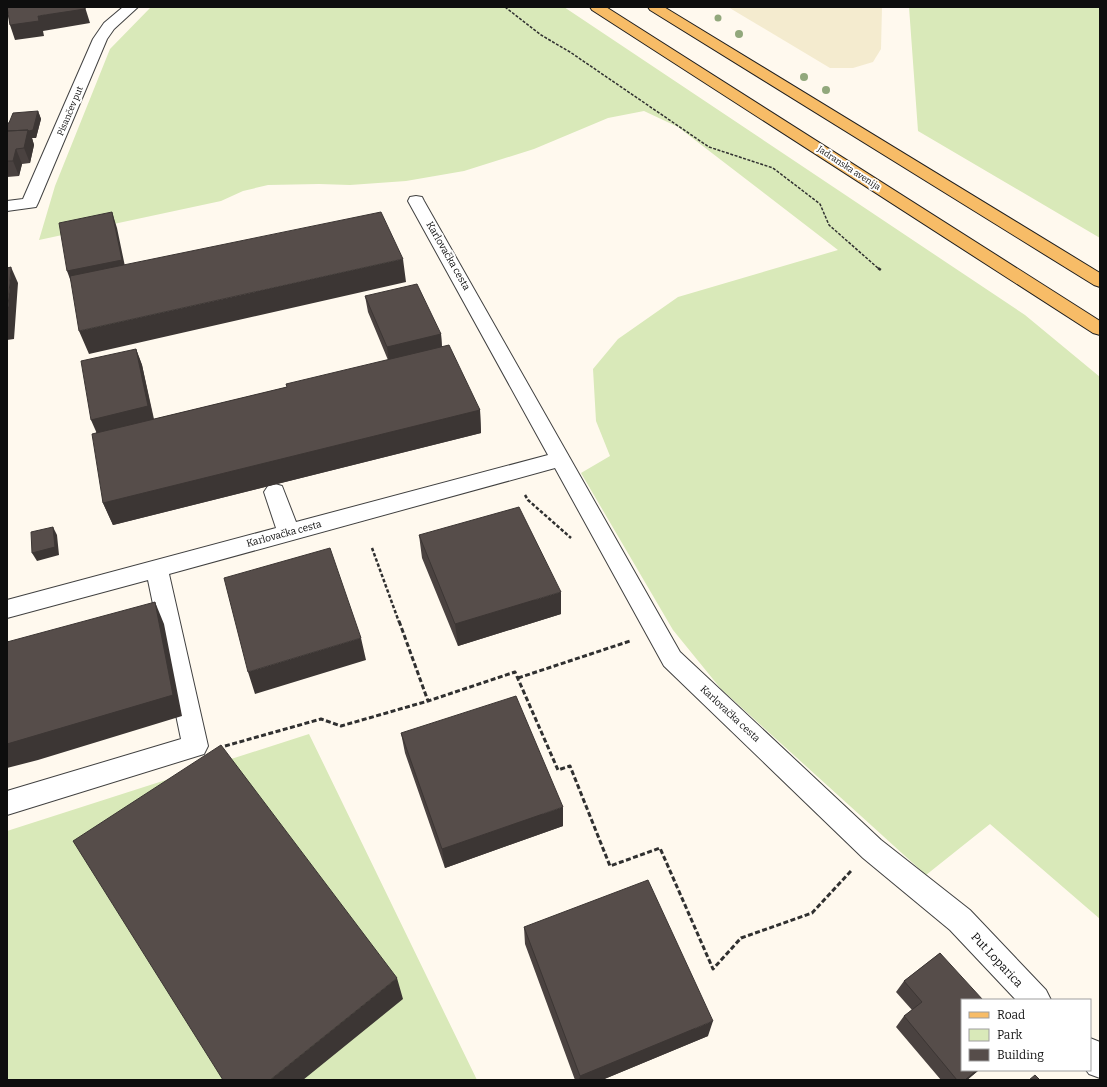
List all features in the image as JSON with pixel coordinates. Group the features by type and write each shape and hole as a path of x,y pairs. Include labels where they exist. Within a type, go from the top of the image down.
{"main road":[{"name":"Jadranska avenija","path":"598,7 1100,329"},
{"path":"655,7 1100,281"}],"street":[{"name":"Pisančev put","path":"7,206 30,203 100,39 109,26 131,7"},
{"name":"Karlovačka cesta","path":"416,201 672,659 872,849 960,920"},
{"name":"Karlovačka cesta","path":"7,609 561,459"},
{"path":"275,492 289,532"},
{"path":"7,804 195,746 157,568"},
{"name":"Put Loparica","path":"960,920 1035,999"},
{"path":"1091,1054 1100,1063"}],"path":[{"path":"505,7 541,35 570,52 654,108 709,147 773,168 820,204 829,225 882,271"},
{"path":"372,548 428,701"},
{"path":"518,678 657,632"},
{"path":"195,746 229,746 321,719 341,726 428,701 515,672 558,770 570,766 610,866 660,848 713,969 741,938 812,912 872,849"}],"shaded area":[{"path":"728,7 882,7 881,49 873,62 853,68 830,68"}],"green space":[{"path":"151,7 564,7 1025,315 1100,377 1100,919 990,824 926,875 721,689 673,630 581,473 610,456 596,421 593,369 618,339 678,297 838,250 678,127 644,111 608,118 534,149 464,171 406,181 350,185 268,185 243,191 221,201 39,240 55,186 110,49"},
{"path":"909,7 1100,7 1100,238 918,131"},
{"path":"309,734 477,1080 7,1080 7,831"}],"building":[{"path":"7,7 85,7 85,9 38,16 39,21 10,25"},
{"path":"38,111 33,130 7,131 7,123 9,123 13,113"},
{"path":"28,130 24,148 16,149 13,161 7,161 7,131"},
{"path":"112,212 122,260 67,271 59,223"},
{"path":"381,212 403,259 79,331 70,276"},
{"path":"11,267 7,321 7,268"},
{"path":"417,284 441,334 387,347 365,296"},
{"path":"449,345 480,410 103,503 92,434 287,387 286,384"},
{"path":"136,349 148,406 91,420 81,361"},
{"path":"519,507 561,592 455,624 419,535"},
{"path":"53,527 55,547 32,553 31,532"},
{"path":"330,548 361,638 248,672 224,578"},
{"path":"155,602 173,695 7,744 7,642"},
{"path":"516,696 563,807 442,849 401,733"},
{"path":"221,745 397,978 270,1080 223,1080 73,841"},
{"path":"648,880 713,1021 580,1076 524,927"},
{"path":"940,953 982,999 961,999 961,1071 976,1071 965,1080 957,1080 904,1016 922,1002 904,981"},
{"path":"1035,1075 1040,1080 1029,1080"}]}
